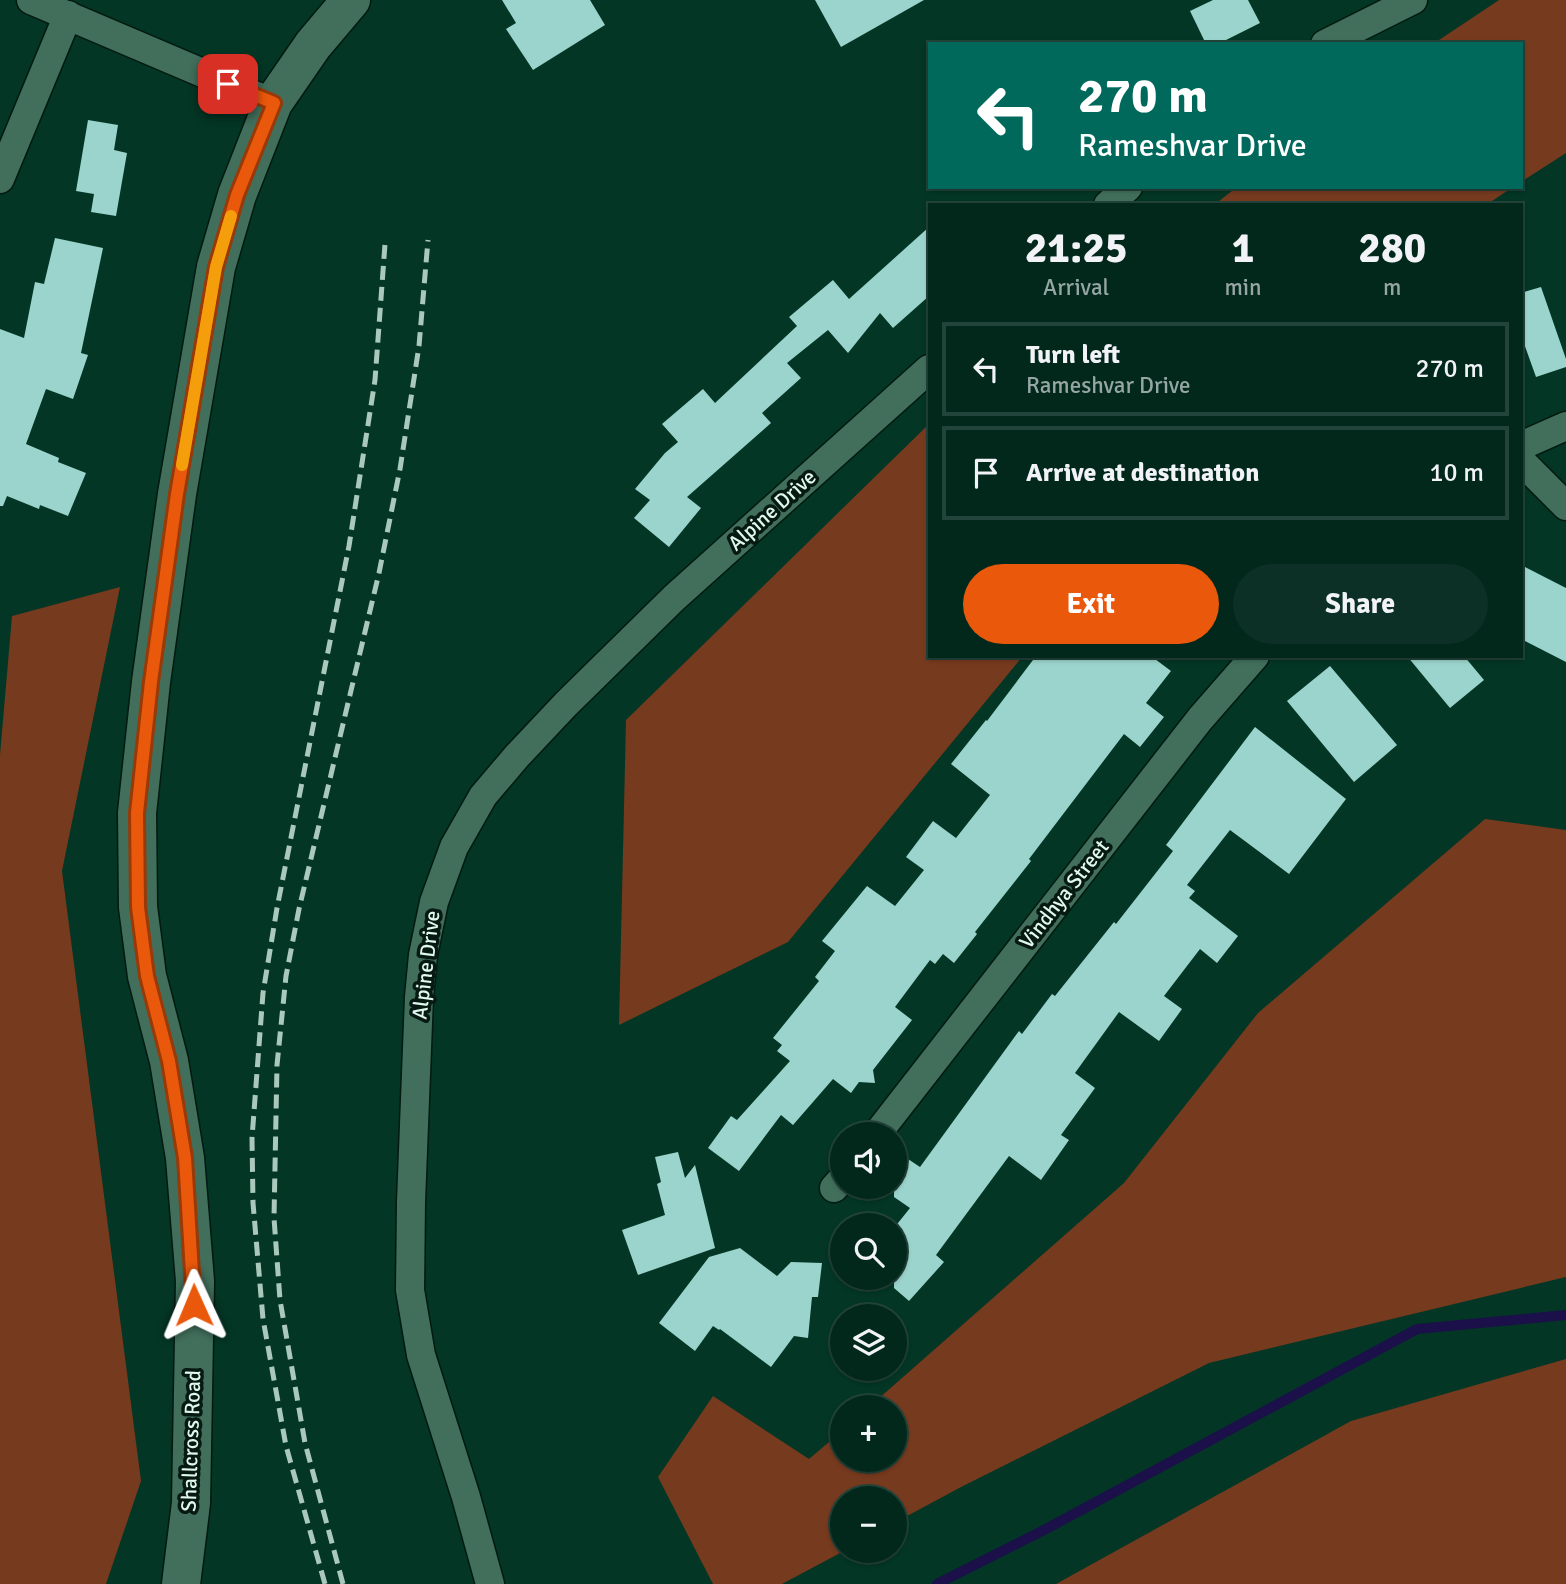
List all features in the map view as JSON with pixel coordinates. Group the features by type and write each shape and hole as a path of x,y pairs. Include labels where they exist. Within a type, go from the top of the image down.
{"street":[{"path":"31,0 274,103"},
{"name":"Shallcross Road","path":"181,1584 191,1503 194,1281 185,1158 169,1061 147,976 138,907 137,813 151,682 177,494 216,267 237,195 274,103 313,46 351,0"},
{"path":"1329,42 1413,0"},
{"path":"0,179 68,15"},
{"path":"1110,203 1126,189"},
{"name":"Alpine Drive","path":"490,1584 466,1497 421,1356 410,1290 419,997 423,955 434,902 454,847 483,796 517,756 674,598 928,370"},
{"path":"1523,445 1566,426"},
{"path":"1523,463 1566,506"},
{"name":"Vindhya Street","path":"886,1122 1192,730 1253,658"}],"shaded area":[{"path":"1499,0 1566,0 1566,153 1523,181 1523,42 1436,42"},
{"path":"1234,189 1510,189 1489,203 1217,203"},
{"path":"928,425 928,658 1021,658 788,942 619,1025 626,720"},
{"path":"120,587 62,871 141,1481 106,1584 0,1584 0,755 12,616"},
{"path":"1485,819 1566,830 1566,1277 1209,1363 907,1516 907,1486 830,1486 830,1558 782,1584 713,1584 658,1477 713,1396 809,1459 830,1441 830,1472 907,1472 907,1395 883,1395 899,1381 907,1381 907,1374 1124,1183 1258,1013"},
{"path":"1566,1359 1566,1584 1056,1584 1351,1421"}],"building":[{"path":"502,0 590,0 605,25 533,70 506,29 516,23"},
{"path":"815,0 924,0 841,47"},
{"path":"1213,0 1248,0 1260,23 1222,42 1205,42 1190,11"},
{"path":"88,120 118,125 114,150 127,153 116,216 91,212 94,194 76,191"},
{"path":"928,228 928,297 893,328 880,313 848,353 828,330 787,363 801,378 762,413 771,423 687,497 701,508 669,547 634,518 650,500 635,489 665,453 678,442 662,424 703,389 715,403 797,326 789,317 833,280 849,299"},
{"path":"55,238 103,248 81,353 88,355 73,399 46,389 26,444 59,458 58,462 86,473 68,516 40,505 39,509 7,496 3,506 0,506 0,329 24,338 35,282 44,284"},
{"path":"1541,287 1566,359 1566,367 1536,377 1523,341 1523,292"},
{"path":"1523,566 1566,588 1566,662 1523,640"},
{"path":"1034,658 1154,658 1171,671 1146,703 1164,717 1140,747 1124,734 954,963 943,954 935,964 930,960 895,1007 912,1020 873,1070 875,1083 859,1082 851,1093 833,1079 793,1125 781,1115 739,1171 708,1148 731,1116 737,1120 790,1061 777,1051 782,1045 773,1038 819,981 815,977 835,951 822,941 867,886 895,906 924,870 906,857 933,821 956,838 990,795 951,764"},
{"path":"1409,658 1466,658 1484,680 1450,708"},
{"path":"1330,666 1397,745 1354,782 1287,701"},
{"path":"1255,727 1346,799 1289,874 1230,830 1187,885 1195,891 1189,898 1238,936 1217,963 1200,949 1164,996 1182,1009 1159,1041 1119,1012 1075,1073 1095,1088 1061,1135 1069,1140 1041,1180 1009,1156 936,1255 944,1262 909,1301 896,1290 907,1290 906,1213 910,1208 897,1199 907,1199 907,1160 920,1167 1019,1031 1022,1034 1052,994 1055,996 1173,851 1166,845"},
{"path":"678,1152 685,1178 695,1165 715,1248 638,1275 622,1230 665,1215 657,1184 661,1182 655,1157"},
{"path":"740,1248 777,1276 791,1262 822,1263 818,1297 812,1297 808,1338 794,1336 771,1367 713,1326 695,1351 659,1323 709,1257"}],"waterway":[{"path":"937,1584 1046,1529 1417,1329 1566,1315"}],"railway":[{"path":"343,1584 305,1443 280,1300 274,1218 277,1065 286,976 299,909 379,573 400,469 419,346 428,240"},
{"path":"325,1584 286,1446 263,1319 253,1203 252,1138 263,993 277,908 349,546 375,380 385,244"}],"slow traffic":[{"path":"182,465 216,267 231,216"}],"route":[{"path":"194,1305 185,1158 169,1061 147,976 138,907 137,813 151,682 177,494 216,267 237,195 260,132 274,103 228,84"}]}
